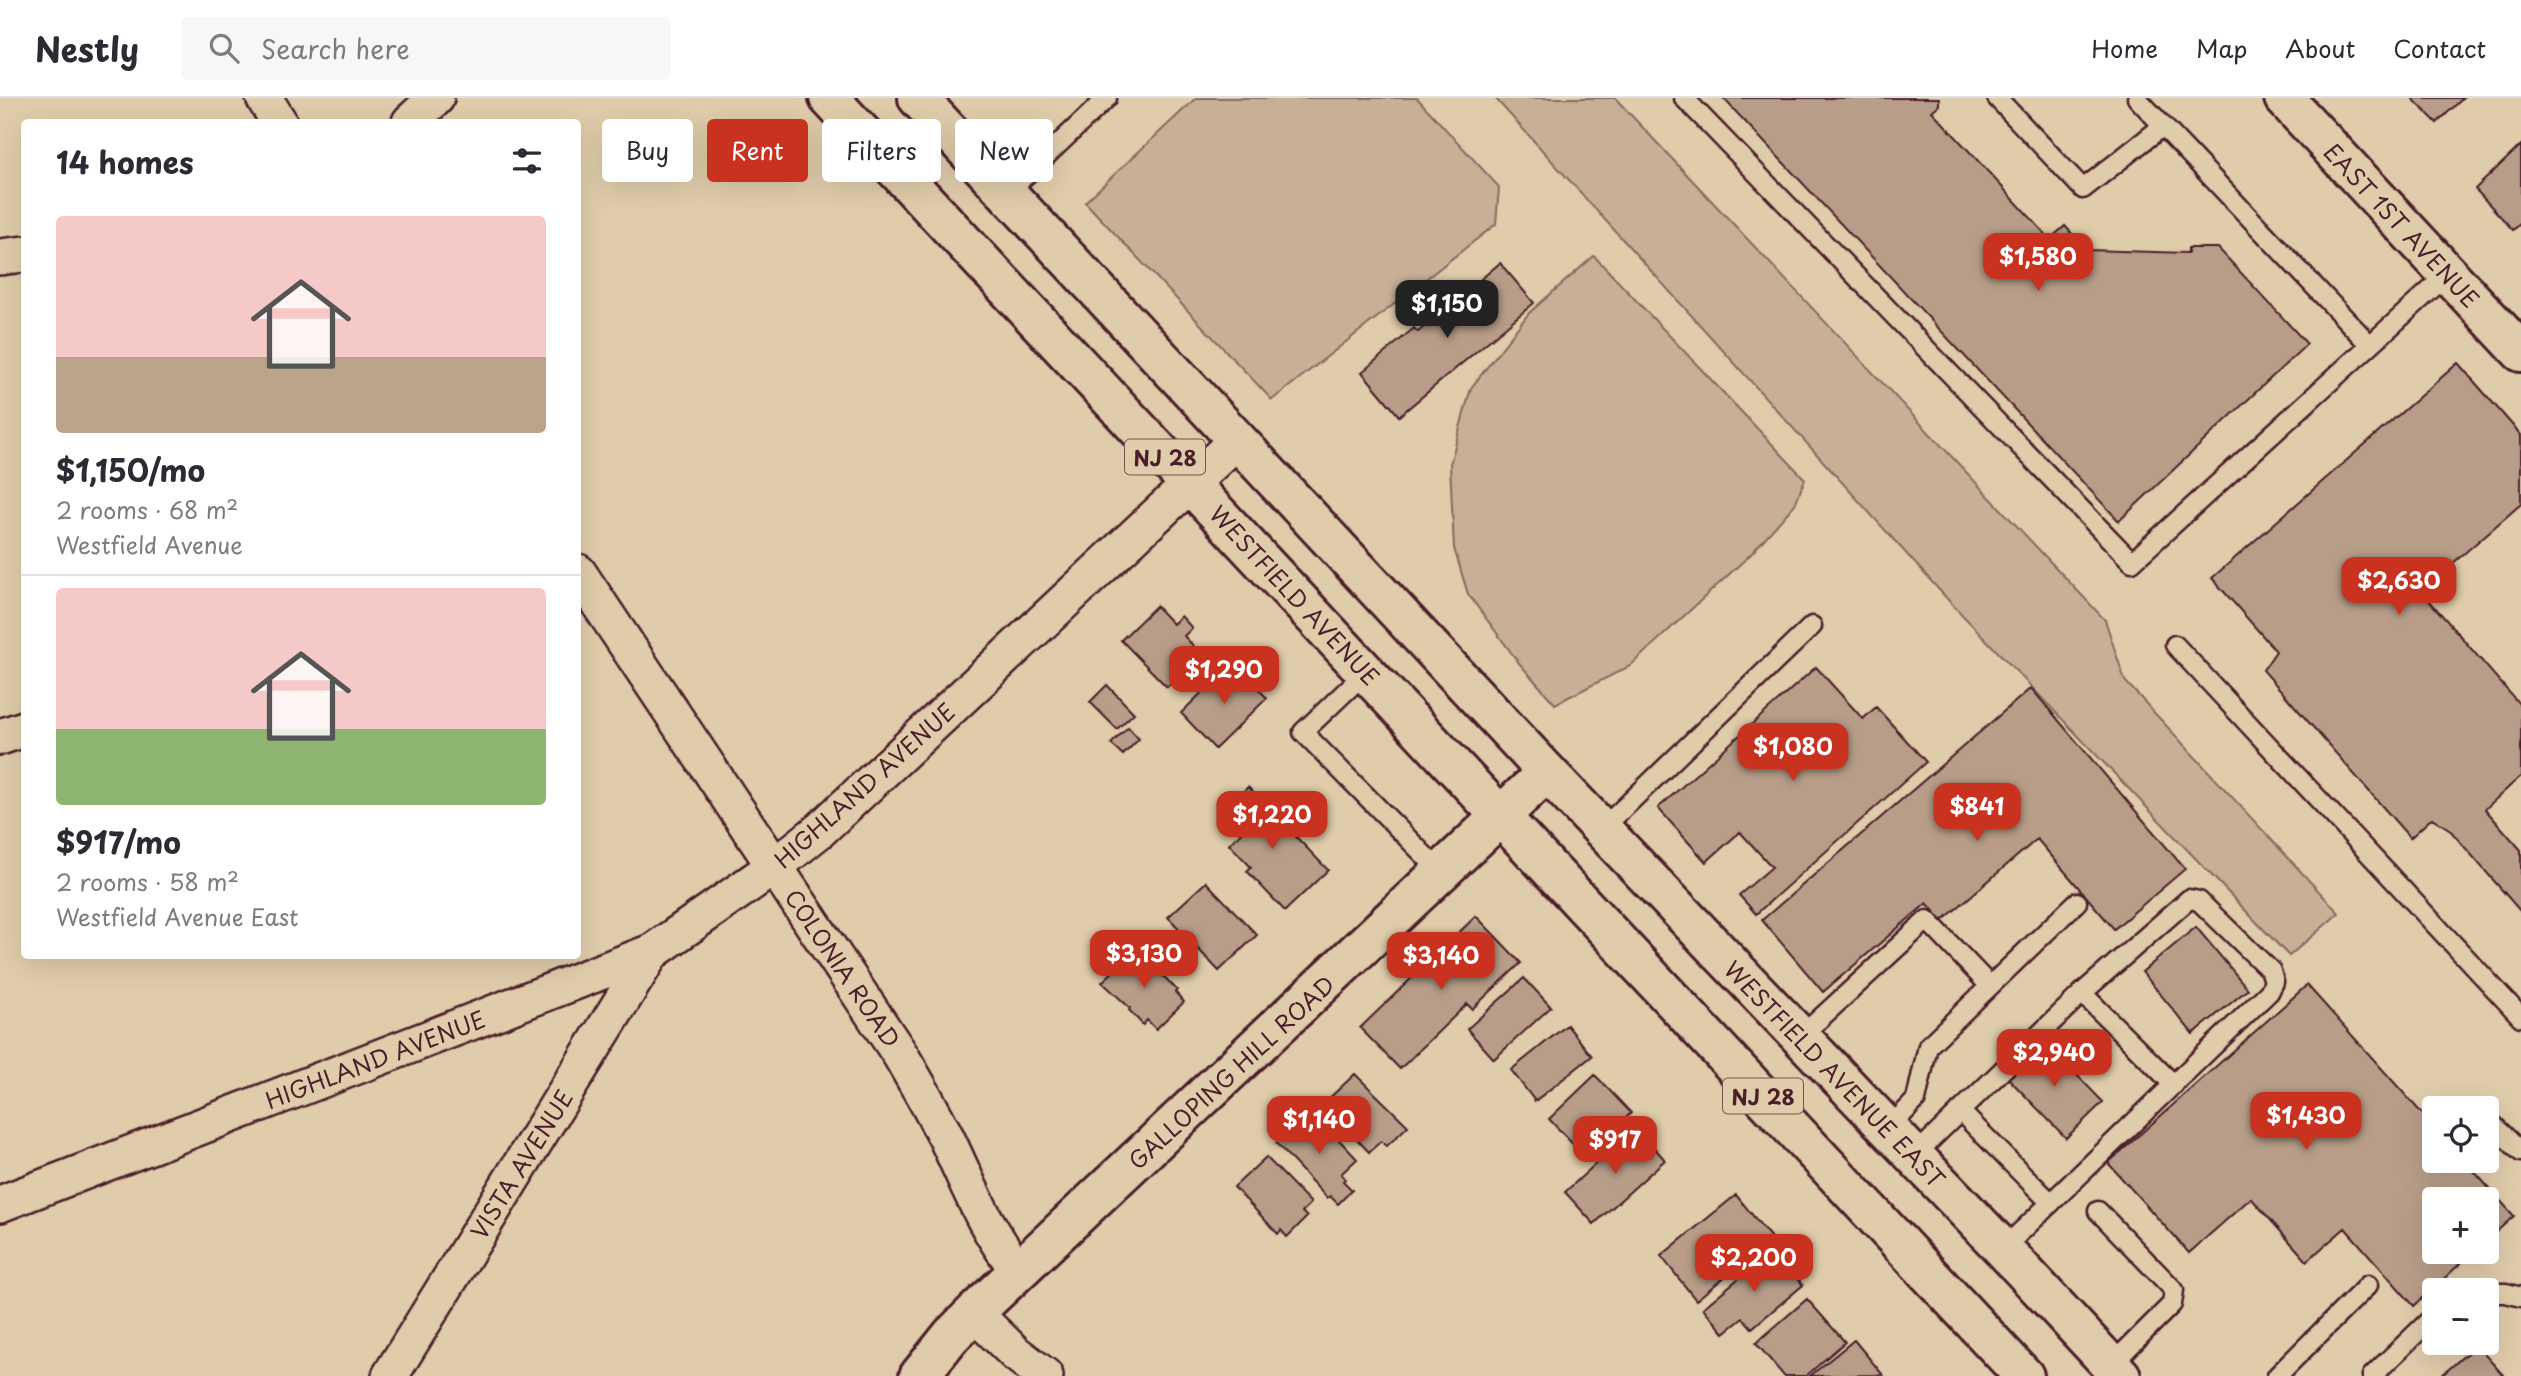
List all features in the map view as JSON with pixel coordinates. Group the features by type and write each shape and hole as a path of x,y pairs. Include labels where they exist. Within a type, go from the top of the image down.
{"main road":[{"name":"WESTFIELD AVENUE","path":"829,98 1502,817"},
{"name":"NJ 28","path":"918,98 1548,772"},
{"name":"EAST 1ST AVENUE","path":"2284,98 2447,275 2519,345"},
{"name":"GALLOPING HILL ROAD","path":"919,1376 951,1336 974,1313 1548,772"},
{"name":"WESTFIELD AVENUE EAST","path":"1548,772 2116,1370"},
{"name":"NJ 28","path":"1502,817 2024,1376"}],"street":[{"path":"264,98 277,119"},
{"path":"413,119 436,98"},
{"path":"0,257 21,254"},
{"name":"HIGHLAND AVENUE","path":"0,1205 652,952 775,866 830,821 1237,441"},
{"name":"COLONIA ROAD","path":"581,576 901,1056 947,1139 981,1215 1019,1271"},
{"path":"0,737 21,730"},
{"name":"VISTA AVENUE","path":"390,1376 652,952"},
{"path":"974,1313 1015,1353 1045,1376"}],"lane":[{"path":"1007,193 1107,98"},
{"path":"1684,98 2133,562 2447,275"},
{"path":"1997,98 2083,190 2163,126"},
{"path":"2137,98 2369,344"},
{"path":"1602,829 1812,626"},
{"path":"2175,645 2521,1017"},
{"path":"1366,672 1303,732 1442,873"},
{"path":"1913,1157 2082,993 2189,899 2199,901 2272,971 2274,982 2269,992 2003,1249"},
{"path":"1888,1129 1916,1100 1928,1046 2077,902"},
{"path":"1800,1037 1927,920 1990,986"},
{"path":"2082,993 2174,1085"},
{"path":"1960,1111 2051,1203"},
{"path":"2499,1131 2521,1152"},
{"path":"2098,1212 2174,1290 2172,1304 2116,1370"},
{"path":"2277,1376 2368,1285"},
{"path":"2499,1293 2521,1297"},
{"path":"2372,1376 2422,1328"}],"shaded area":[{"path":"1196,98 1417,98 1499,187 1496,224 1272,400 1085,202"},
{"path":"1495,98 1615,98 2105,620 2125,681 2339,913 2289,956 1950,602"},
{"path":"1594,256 1805,479 1795,504 1751,554 1630,666 1555,704 1519,663 1468,594 1454,548 1450,464 1471,388 1529,313"}],"building":[{"path":"1723,98 1939,98 1939,105 1932,111 2050,239 2065,226 2087,250 2188,253 2188,248 2218,248 2307,344 2119,521"},
{"path":"2412,98 2463,98 2437,123"},
{"path":"2521,145 2521,223 2513,230 2475,189"},
{"path":"1500,263 1534,303 1399,416 1362,372 1414,328 1418,332"},
{"path":"2458,363 2521,435 2521,504 2421,591 2521,706 2521,776 2485,809 2521,850 2521,912 2449,829 2432,818 2410,838 2263,670 2276,651 2212,578"},
{"path":"1156,606 1173,624 1181,616 1192,628 1184,636 1201,654 1167,687 1121,640"},
{"path":"1233,662 1267,698 1215,749 1181,713"},
{"path":"1816,667 1863,719 1876,707 1926,762 1756,914 1739,895 1772,867 1740,832 1706,862 1658,808"},
{"path":"1107,685 1134,713 1117,729 1090,702"},
{"path":"2031,688 2185,869 2114,929 2037,839 1942,921 1927,903 1823,992 1762,920"},
{"path":"1128,727 1139,739 1123,755 1111,744"},
{"path":"1248,787 1328,870 1285,911 1247,871 1251,867 1229,844 1241,833 1221,812"},
{"path":"1206,882 1257,935 1219,971 1168,917"},
{"path":"1476,916 1521,963 1472,1009 1467,1004 1400,1069 1360,1028"},
{"path":"2196,927 2248,989 2193,1034 2142,972"},
{"path":"1137,949 1177,990 1175,992 1184,1002 1156,1029 1147,1020 1143,1025 1130,1008 1102,982"},
{"path":"1524,978 1551,1007 1494,1059 1467,1029"},
{"path":"2307,985 2422,1114 2422,1173 2476,1173 2488,1187 2422,1187 2422,1264 2460,1264 2445,1278 2422,1278 2422,1299 2414,1306 2345,1228 2307,1261 2251,1198 2189,1253 2108,1163"},
{"path":"1567,1025 1592,1056 1535,1101 1511,1070"},
{"path":"2043,1040 2103,1102 2066,1138 2006,1076"},
{"path":"1355,1074 1408,1126 1387,1146 1381,1141 1369,1152 1323,1104"},
{"path":"1595,1075 1631,1113 1585,1157 1549,1119"},
{"path":"1311,1110 1357,1159 1341,1174 1345,1179 1343,1181 1352,1190 1338,1204 1330,1196 1327,1198 1276,1143"},
{"path":"1636,1127 1665,1160 1594,1224 1565,1192"},
{"path":"1266,1157 1311,1203 1302,1212 1307,1217 1287,1237 1281,1230 1278,1234 1234,1187"},
{"path":"1736,1195 1772,1239 1696,1300 1661,1256"},
{"path":"2499,1199 2514,1216 2499,1229"},
{"path":"1774,1249 1803,1285 1752,1328 1743,1318 1724,1333 1703,1308"},
{"path":"1807,1299 1845,1342 1806,1376 1784,1376 1756,1343"},
{"path":"1854,1340 1883,1375 1810,1376"},
{"path":"2465,1355 2485,1355 2504,1376 2441,1376"}]}
